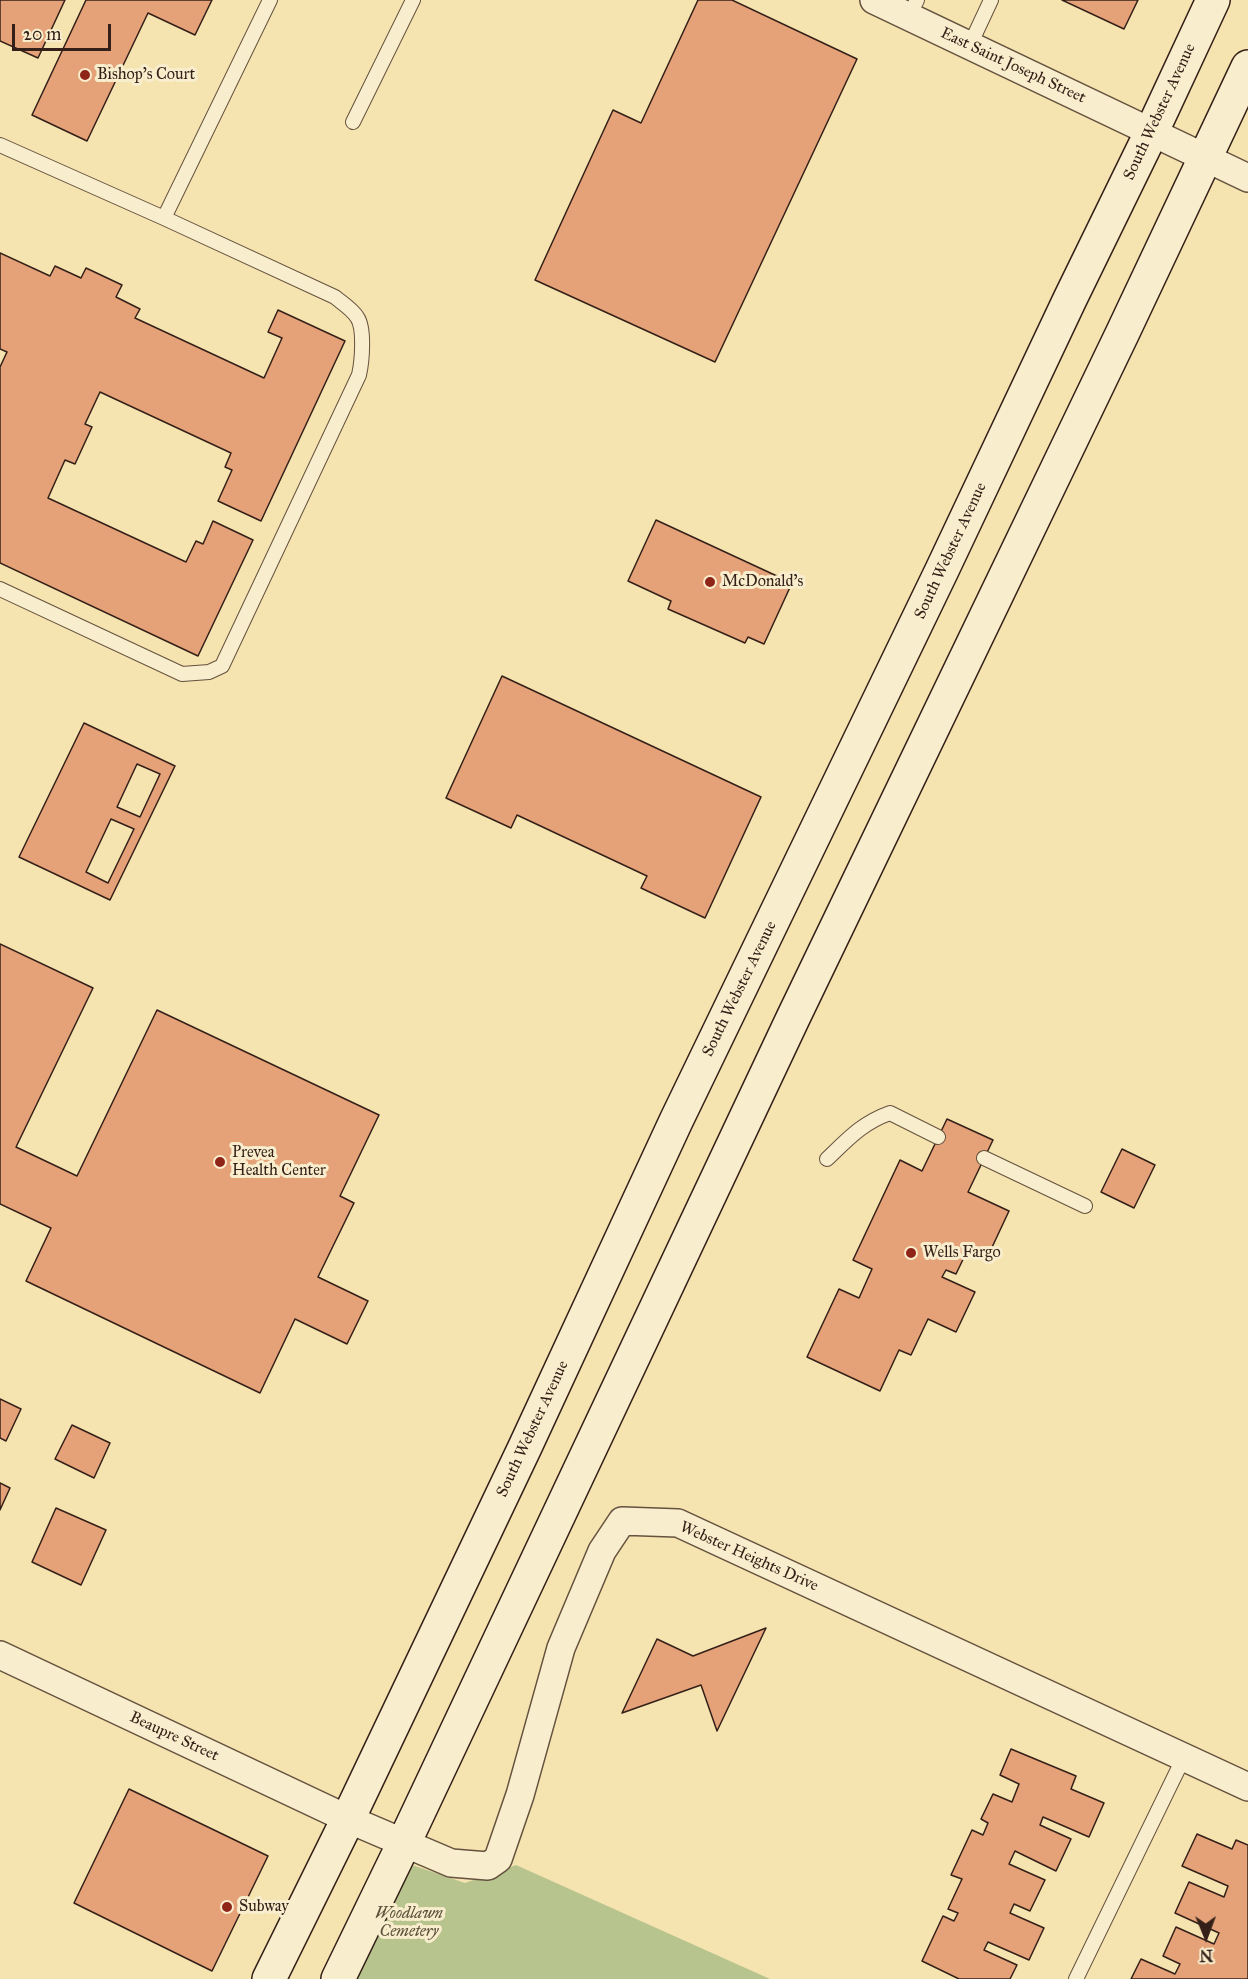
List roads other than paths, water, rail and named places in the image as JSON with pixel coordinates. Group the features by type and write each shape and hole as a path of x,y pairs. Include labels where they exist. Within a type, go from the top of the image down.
{"main road":[{"name":"South Webster Avenue","path":"269,1979 348,1819 525,1447 676,1121 938,580 1213,0"},
{"path":"338,1979 539,1552 1248,67"}],"street":[{"name":"East Saint Joseph Street","path":"874,0 913,8 970,45 1248,178"},
{"name":"Webster Heights Drive","path":"348,1819 452,1863 488,1866 498,1859 520,1795 561,1648 602,1551 622,1521 678,1523 1248,1787"},
{"name":"Beaupre Street","path":"0,1655 348,1819"}],"lane":[{"path":"164,218 270,0"},
{"path":"353,122 413,0"},
{"path":"970,45 991,0"},
{"path":"0,146 335,297 358,318 362,362 359,375 222,666 209,672 182,674 0,589"},
{"path":"827,1159 860,1128 873,1119 890,1113 939,1137"},
{"path":"984,1158 1085,1206"},
{"path":"1076,1979 1184,1757"}],"place":[{"name":"Bishop's Court","path":"85,75"},
{"name":"McDonald's","path":"710,582"},
{"name":"Prevea Health Center","path":"220,1162"},
{"name":"Wells Fargo","path":"911,1253"},
{"name":"Subway","path":"227,1907"}],"park label":[{"name":"Woodlawn Cemetery","path":"409,1923"}]}
